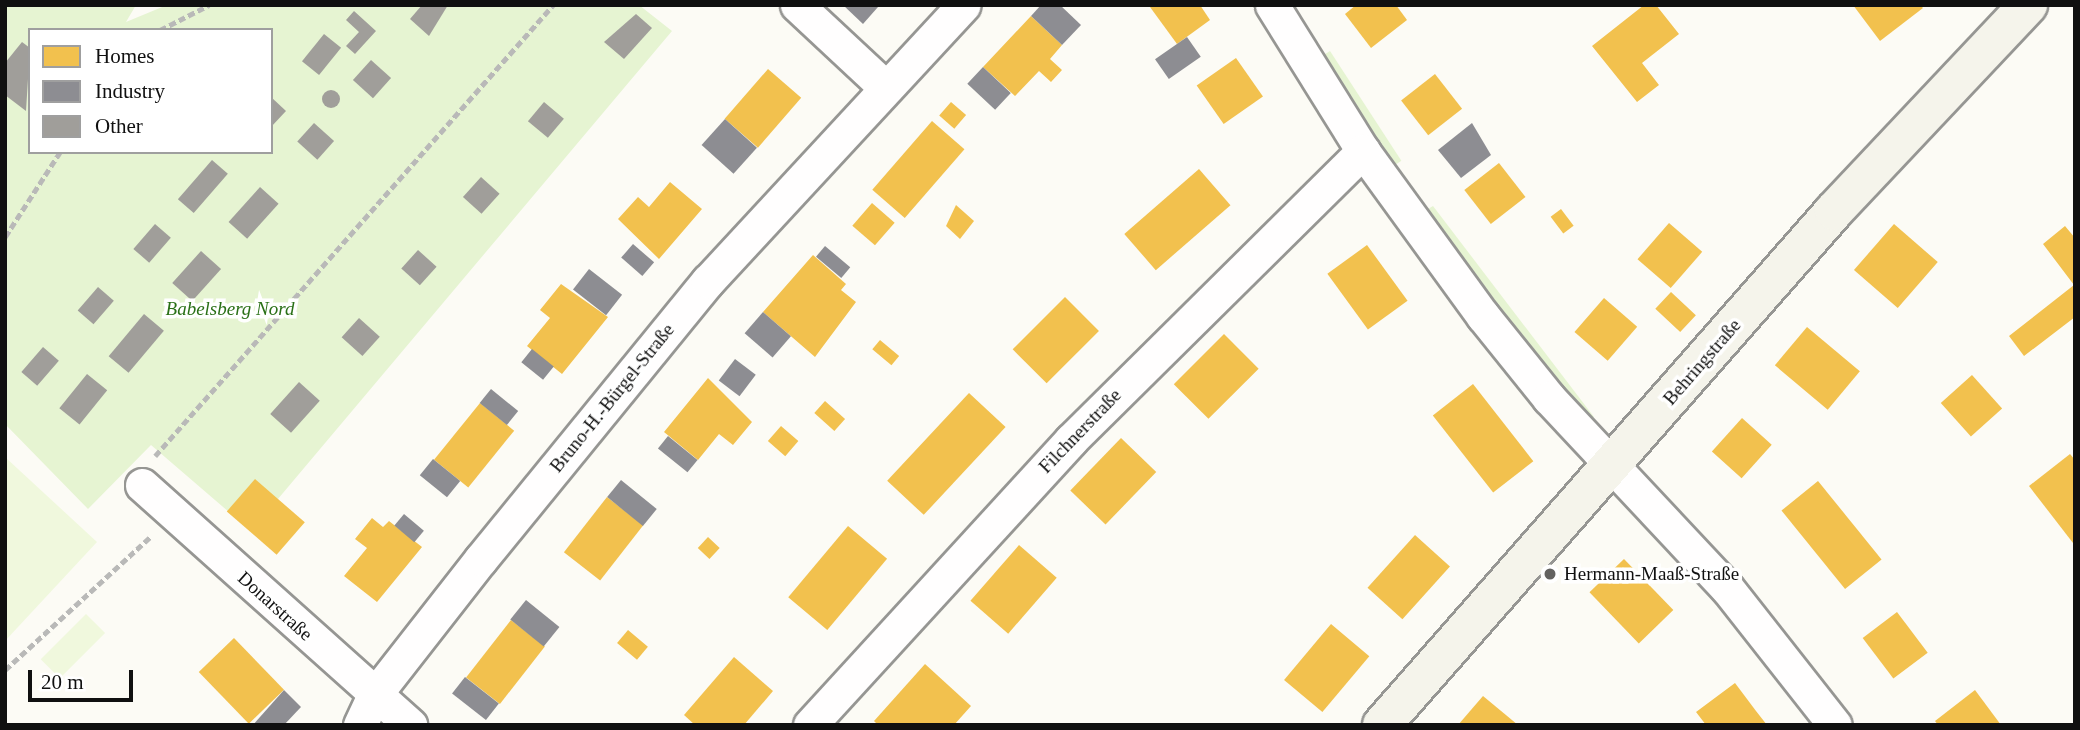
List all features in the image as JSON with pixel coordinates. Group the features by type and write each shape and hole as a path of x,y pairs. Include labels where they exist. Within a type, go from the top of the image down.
{"street":[{"path":"797,5 884,86"},
{"name":"Bruno-H.-Bürgel-Straße","path":"367,711 701,290 884,86 964,5"},
{"path":"1272,5 1363,151 1483,316 1610,466 1727,588 1835,725"},
{"name":"Behringstraße","path":"1382,725 1835,211 2028,5"},
{"name":"Filchnerstraße","path":"810,725 1071,440 1363,151"},
{"name":"Donarstraße","path":"142,485 367,711 411,725"}],"path":[{"path":"164,28 209,5"},
{"path":"158,450 553,5"},
{"path":"5,237 59,154"},
{"path":"5,670 144,544"}],"green space":[{"name":"Babelsberg Nord","path":"5,5 136,5 126,22 167,5 639,5 672,31 251,531 151,445 88,509 5,424"},
{"path":"1330,51 1401,161 1395,165 1323,55"},
{"path":"1433,206 1594,417 1588,420 1476,276 1428,209"},
{"path":"5,457 97,542 5,641"},
{"path":"86,614 105,633 60,678 41,659"}],"building: Homes":[{"path":"1200,5 1210,20 1177,44 1150,7"},
{"path":"1356,5 1396,5 1407,20 1371,48 1345,14"},
{"path":"1644,5 1656,5 1679,34 1642,63 1659,85 1637,102 1592,46"},
{"path":"1853,5 1920,5 1923,8 1880,41"},
{"path":"1031,16 1062,45 1050,59 1062,70 1051,82 1039,71 1015,96 983,67"},
{"path":"1236,58 1263,97 1224,124 1197,86"},
{"path":"768,69 801,98 758,148 725,119"},
{"path":"1435,74 1462,109 1428,135 1401,100"},
{"path":"951,102 966,115 954,129 939,116"},
{"path":"932,121 964,149 905,218 872,190"},
{"path":"1499,163 1525,197 1491,224 1464,190"},
{"path":"1199,169 1230,205 1156,270 1124,234"},
{"path":"670,182 702,209 659,259 618,219 638,197 649,207"},
{"path":"872,203 895,223 875,245 852,226"},
{"path":"956,205 974,221 960,239 946,226"},
{"path":"1561,209 1574,226 1563,234 1551,217"},
{"path":"1669,223 1702,252 1671,288 1638,259"},
{"path":"1894,224 1938,262 1898,308 1854,270"},
{"path":"2065,226 2075,238 2075,317 2024,356 2009,336 2074,285 2043,244"},
{"path":"1367,245 1408,301 1368,330 1327,274"},
{"path":"813,255 846,284 841,290 856,302 815,357 763,312"},
{"path":"561,284 608,317 562,374 527,346 550,318 540,310"},
{"path":"1671,292 1696,315 1680,332 1655,309"},
{"path":"1065,297 1099,331 1047,383 1013,349"},
{"path":"1604,298 1637,327 1608,361 1574,332"},
{"path":"1807,327 1860,371 1828,410 1775,365"},
{"path":"1224,334 1259,369 1208,419 1174,384"},
{"path":"880,340 899,356 891,365 872,349"},
{"path":"1972,375 2002,408 1971,437 1941,403"},
{"path":"708,378 752,422 733,445 719,434 698,460 664,432"},
{"path":"1473,384 1533,461 1493,493 1433,415"},
{"path":"969,393 1006,427 924,515 887,481"},
{"path":"825,401 845,419 834,431 814,413"},
{"path":"480,403 514,431 468,487 434,460"},
{"path":"1742,418 1772,445 1742,478 1712,451"},
{"path":"781,426 798,441 785,456 768,441"},
{"path":"1121,438 1156,472 1106,525 1070,491"},
{"path":"2070,454 2075,460 2073,543 2029,486"},
{"path":"255,479 305,522 277,555 227,511"},
{"path":"1818,481 1882,559 1845,589 1781,511"},
{"path":"607,497 643,525 600,580 564,552"},
{"path":"372,518 383,527 389,521 422,547 377,602 344,576 367,548 355,539"},
{"path":"848,526 887,559 827,630 788,597"},
{"path":"1415,535 1450,566 1402,619 1367,588"},
{"path":"708,537 720,548 709,559 698,548"},
{"path":"1019,545 1057,578 1008,634 970,601"},
{"path":"1624,559 1673,610 1639,643 1589,592"},
{"path":"1897,612 1928,653 1893,679 1863,638"},
{"path":"511,620 545,646 500,704 466,678"},
{"path":"1331,624 1369,656 1322,712 1284,680"},
{"path":"628,630 648,647 637,660 617,643"},
{"path":"234,638 284,690 249,724 199,672"},
{"path":"734,657 773,691 744,725 695,725 684,715"},
{"path":"925,664 971,706 954,725 878,725 874,721"},
{"path":"1735,683 1767,725 1706,725 1696,712"},
{"path":"1975,690 2001,725 1938,725 1935,721"},
{"path":"1483,696 1518,725 1458,725"}],"building: Industry":[{"path":"843,5 876,5 878,7 863,24"},
{"path":"1041,5 1060,5 1081,25 1062,45 1031,16"},
{"path":"1187,37 1201,57 1169,79 1155,59"},
{"path":"983,67 1011,93 995,110 967,84"},
{"path":"725,119 757,148 734,174 702,145"},
{"path":"1472,123 1491,155 1461,178 1438,150"},
{"path":"633,244 654,262 642,276 621,258"},
{"path":"825,246 850,267 841,278 816,257"},
{"path":"589,269 622,295 606,315 573,289"},
{"path":"763,312 791,336 773,357 745,333"},
{"path":"532,349 554,367 543,380 521,362"},
{"path":"735,359 756,375 740,396 719,381"},
{"path":"491,389 518,411 507,425 480,403"},
{"path":"668,436 698,460 687,472 658,448"},
{"path":"433,459 460,481 447,497 420,475"},
{"path":"621,480 657,509 643,526 607,497"},
{"path":"404,514 424,531 414,542 394,525"},
{"path":"526,600 559,627 544,646 510,619"},
{"path":"465,677 499,703 486,720 452,694"},
{"path":"284,690 301,707 284,725 253,725"}],"building: Other":[{"path":"422,5 448,5 429,36 410,19"},
{"path":"354,11 376,31 355,54 346,46 359,32 346,20"},
{"path":"636,14 652,28 624,59 604,42"},
{"path":"324,34 341,48 319,75 302,61"},
{"path":"22,42 28,46 26,111 5,95 5,63"},
{"path":"371,60 391,78 373,98 353,80"},
{"path":"331,90 337,93 340,99 337,105 331,108 325,105 322,99 325,93"},
{"path":"273,99 286,111 273,125"},
{"path":"544,102 564,119 548,138 528,121"},
{"path":"314,123 334,141 317,160 297,142"},
{"path":"212,160 228,174 194,213 178,199"},
{"path":"481,177 500,194 482,214 463,197"},
{"path":"260,187 279,204 247,239 229,222"},
{"path":"155,224 171,238 149,263 133,249"},
{"path":"418,250 437,267 420,285 401,269"},
{"path":"201,251 221,269 192,301 172,283"},
{"path":"98,287 114,301 94,324 78,310"},
{"path":"144,314 164,331 129,373 109,356"},
{"path":"359,318 380,337 362,356 342,337"},
{"path":"43,347 59,361 37,386 21,372"},
{"path":"87,374 107,390 80,425 59,408"},
{"path":"299,382 320,401 291,433 270,414"}],"place":[{"name":"Hermann-Maaß-Straße","path":"1550,574"}]}
